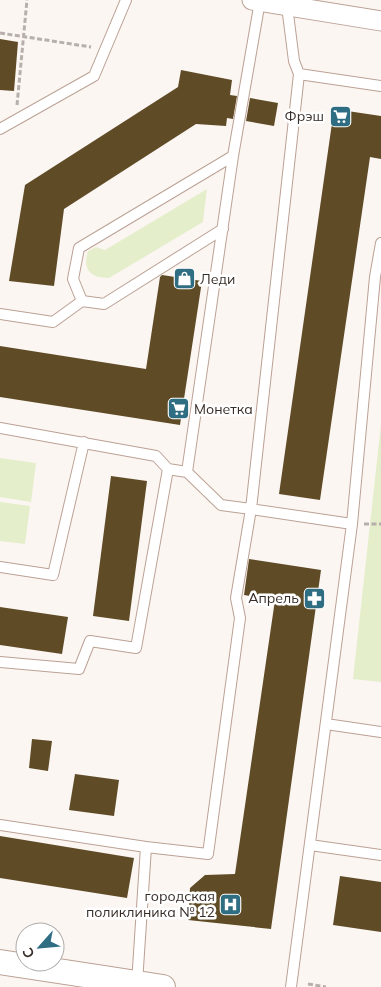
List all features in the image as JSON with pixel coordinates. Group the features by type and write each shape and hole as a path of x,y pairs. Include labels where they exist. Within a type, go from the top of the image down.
{"street":[{"path":"256,0 381,21"},
{"path":"0,962 164,987"}],"lane":[{"path":"0,129 94,76 126,0"},
{"path":"187,472 256,0"},
{"path":"0,825 208,854 240,618 236,598 251,509 299,74 294,61 287,6"},
{"path":"299,74 381,86"},
{"path":"82,301 74,279 79,248 233,156"},
{"path":"0,314 53,322 82,301 104,304 223,228"},
{"path":"291,987 352,524 381,243"},
{"path":"0,428 156,456 168,469 187,472 221,505 352,524"},
{"path":"0,568 53,575 84,442"},
{"path":"0,662 79,669 90,641 136,648 168,469"},
{"path":"326,724 381,732"},
{"path":"310,845 381,855"},
{"path":"137,983 146,846"}],"path":[{"path":"15,120 27,0"},
{"path":"0,33 105,49"},
{"path":"308,984 326,987"}],"green space":[{"path":"207,189 203,222 109,278 102,278 89,271 86,263 88,251 96,247 105,250"},
{"path":"381,424 381,682 353,679"},
{"path":"0,458 36,463 31,502 0,497"},
{"path":"0,502 30,506 25,544 0,541"}],"building":[{"path":"0,39 18,42 14,91 0,90"},
{"path":"181,70 232,80 230,95 237,96 233,119 227,118 226,126 196,124 64,209 54,286 9,281 25,185 178,87"},
{"path":"250,98 278,103 274,126 246,121"},
{"path":"334,109 381,116 381,159 370,157 320,500 279,494"},
{"path":"162,275 202,281 180,425 0,397 0,346 146,369 160,277"},
{"path":"111,476 147,481 129,621 93,616"},
{"path":"249,559 321,570 271,929 188,920 190,888 205,875 235,874 275,600 244,595"},
{"path":"0,607 68,617 62,654 0,645"},
{"path":"32,739 52,741 48,771 29,768"},
{"path":"75,774 119,780 114,816 69,810"},
{"path":"0,836 134,858 127,898 0,878"},
{"path":"340,876 381,882 381,932 333,925"}],"place":[{"name":"Фрэш","path":"340,116"},
{"name":"Леди","path":"184,279"},
{"name":"Монетка","path":"178,409"},
{"name":"Апрель","path":"315,598"},
{"name":"городская поликлиника № 12","path":"231,904"}]}
